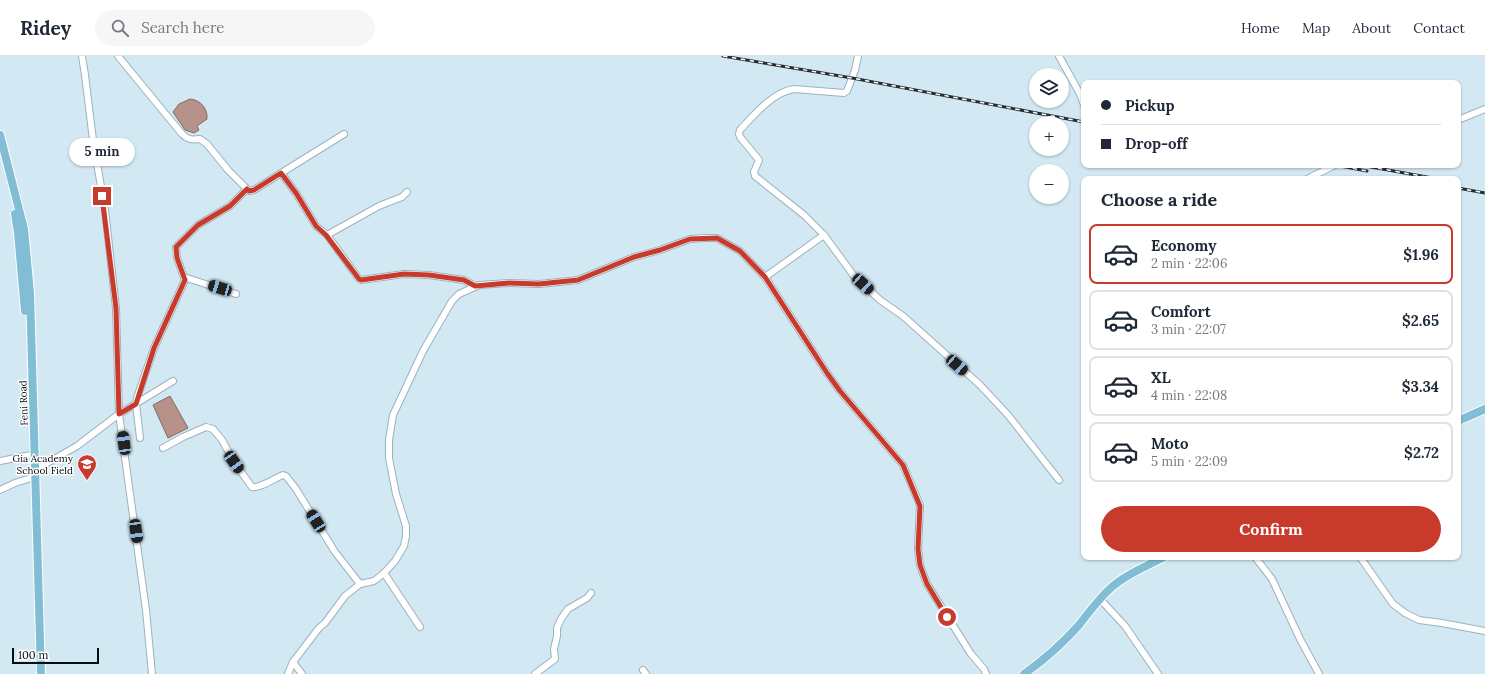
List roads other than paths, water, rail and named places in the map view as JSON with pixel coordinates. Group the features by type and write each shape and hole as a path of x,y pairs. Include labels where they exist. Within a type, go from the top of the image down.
{"main road":[{"name":"Feni Road","path":"0,135 24,229 30,293 41,674"},
{"path":"0,157 15,216 21,254 26,323 26,356 31,455 35,674"},
{"path":"1461,420 1485,409"},
{"path":"1024,674 1058,647 1114,585 1130,574 1158,560"}],"street":[{"path":"82,56 93,140 105,210 116,308 119,414 145,603 152,674"},
{"path":"118,56 182,134 187,139 200,139 207,144 228,170 249,191 254,190 344,134"},
{"path":"858,56 850,84 847,91 844,93 794,89 780,93 740,130 739,134 758,160 754,172 755,176 804,215 824,235 854,276 980,385 1008,415 1059,480"},
{"path":"1059,56 1081,97"},
{"path":"1461,119 1485,109"},
{"path":"1313,176 1329,168"},
{"path":"281,173 296,193 316,226 326,235 359,279 361,280 404,274 429,275 464,280 475,286"},
{"path":"140,438 136,404 154,348 182,288 184,277 177,258 176,247 198,225 230,206 247,189"},
{"path":"326,235 379,206 402,198 407,192"},
{"path":"765,277 824,235"},
{"path":"288,674 293,662 345,596 360,584 374,581 384,574 395,561 404,546 406,526 396,494 389,458 389,440 393,415 423,351 452,301 459,294 475,286 509,283 539,284 578,280 634,257 660,250 690,239 717,238 740,251 765,277 840,391 903,465 920,506 918,549 920,565 927,584 970,654 984,669 986,674"},
{"path":"184,277 236,294"},
{"path":"35,470 77,446 119,414 173,381"},
{"path":"163,448 183,437 206,427 210,427 213,428 222,440 234,462 252,487 258,488 271,480 283,475 286,476 296,489 335,552 360,584"},
{"path":"0,461 31,455"},
{"path":"0,490 15,482 31,478"},
{"path":"1257,560 1272,579 1300,639 1319,674"},
{"path":"1362,560 1393,604 1405,613 1419,620 1442,622 1485,631"},
{"path":"384,574 420,627"},
{"path":"535,674 555,659 554,649 557,628 561,619 568,610 587,598 591,593"},
{"path":"1100,599 1125,626 1158,674"},
{"path":"293,662 302,674"}],"railway":[{"path":"723,56 852,78 1081,121"},
{"path":"1351,168 1367,171"},
{"path":"1377,168 1421,176"},
{"path":"1461,189 1485,193"}],"place":[{"name":"Gia Academy School Field","path":"87,481"}]}
